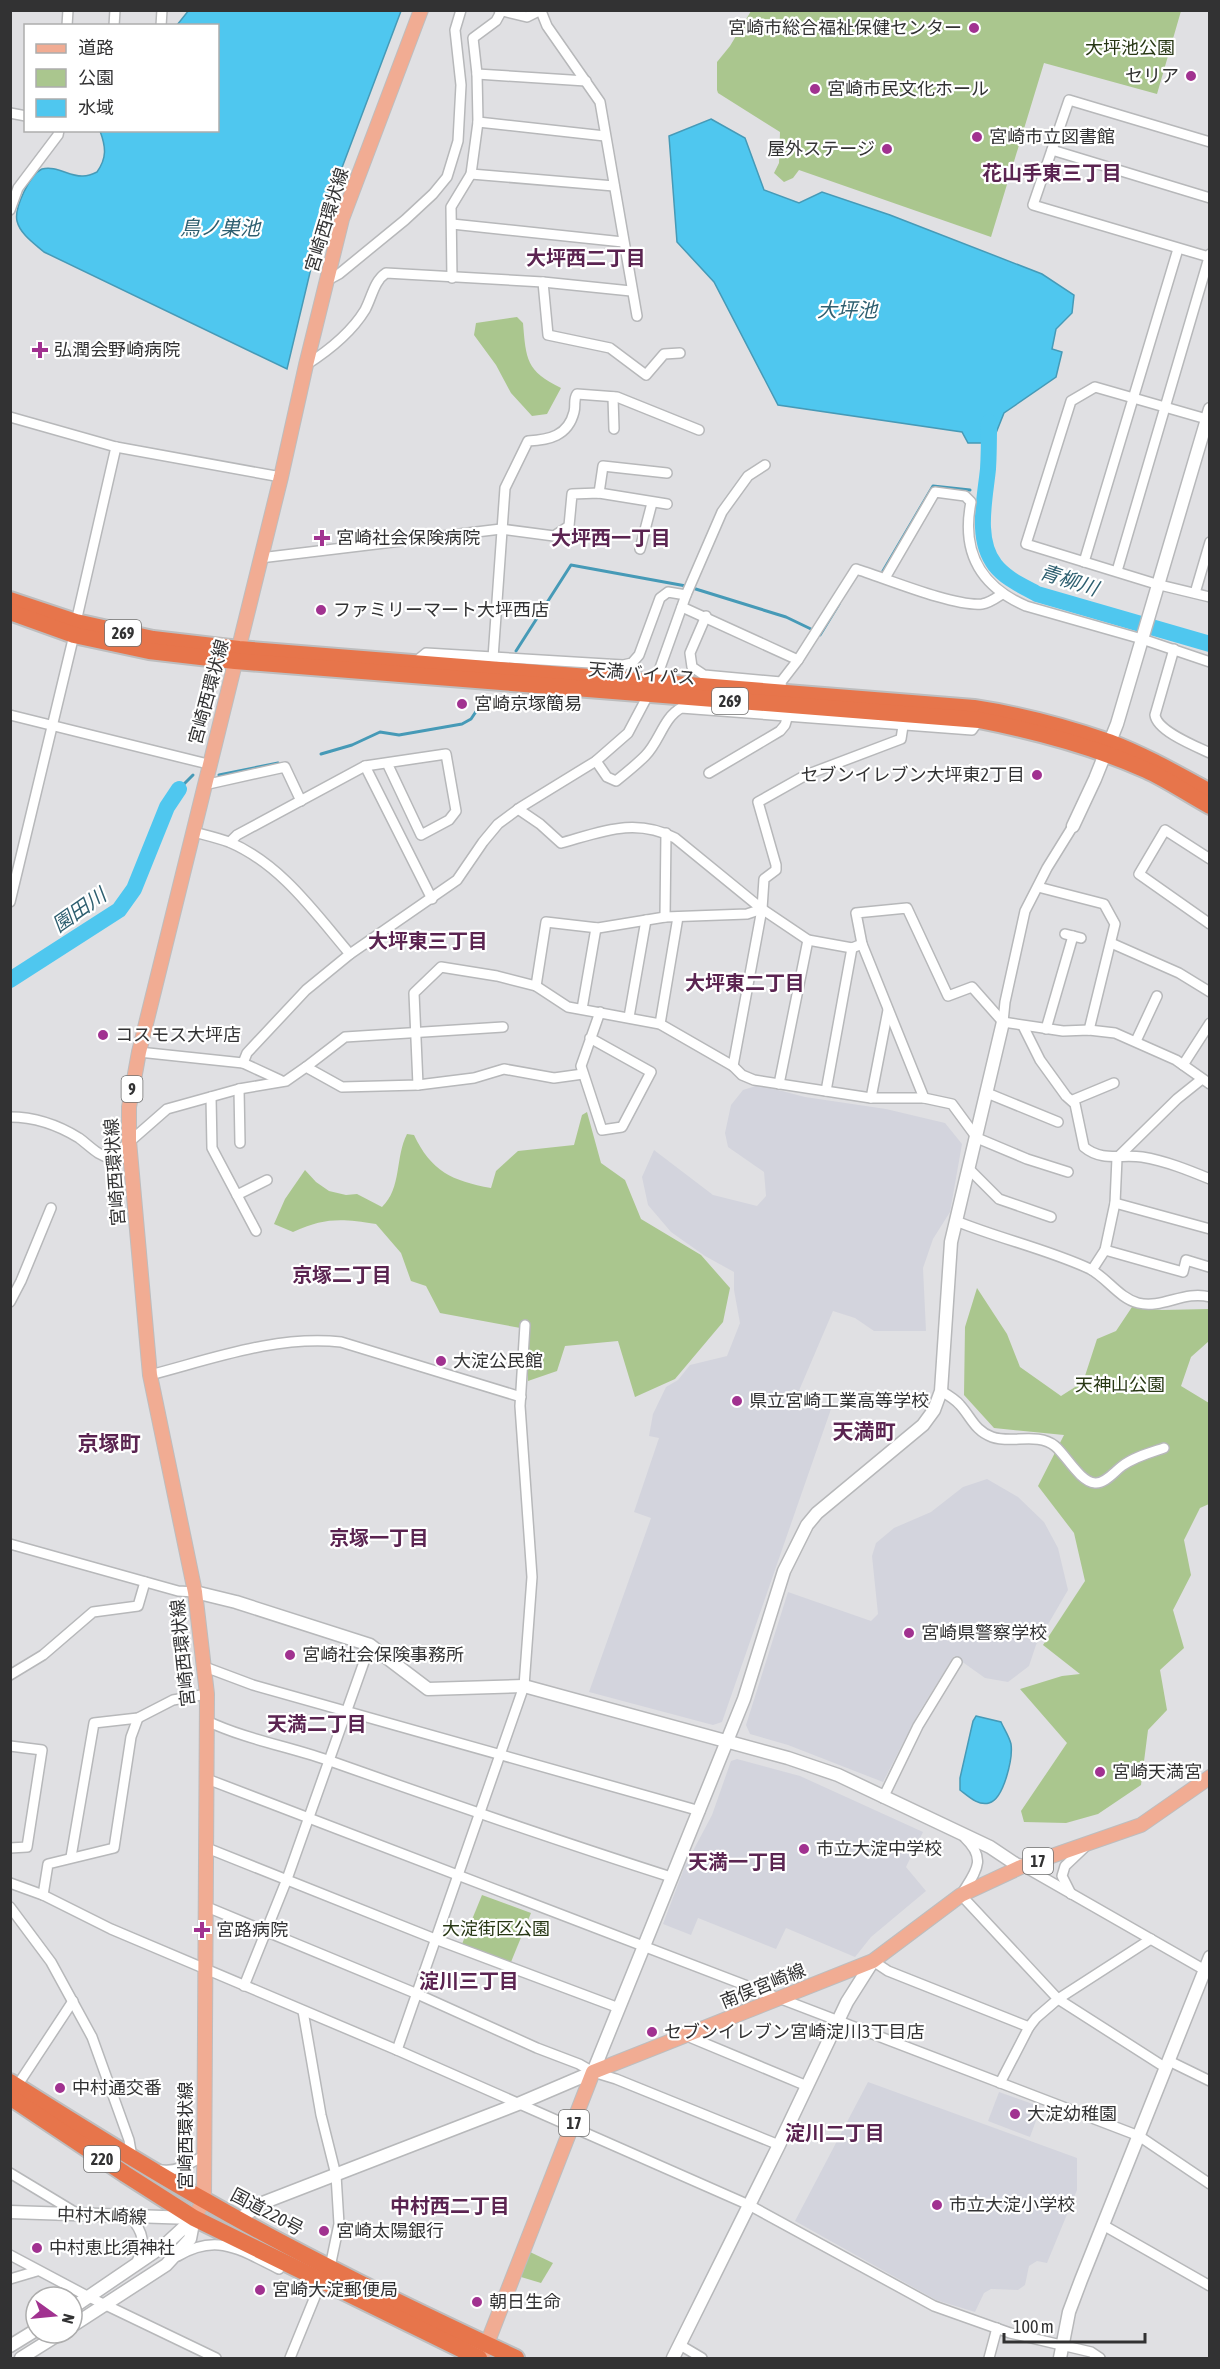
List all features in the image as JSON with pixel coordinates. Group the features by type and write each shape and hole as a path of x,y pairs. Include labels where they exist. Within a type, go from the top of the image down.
{"highway":[{"name":"269","path":"10,600 75,629"},
{"name":"269","path":"10,612 149,651 237,655"},
{"name":"天満バイパス","path":"237,655 414,663 979,720 1108,748 1150,760 1209,792"},
{"name":"天満バイパス","path":"237,655 652,688 782,687 974,708 1022,716 1108,748 1209,806"},
{"name":"国道220号","path":"12,2092 204,2200 330,2267 482,2354"},
{"name":"国道220号","path":"12,2092 125,2174 194,2218 321,2282 482,2354 516,2358"}],"main road":[{"name":"宮崎西環状線","path":"194,2218 204,2200 207,1694 195,1592 150,1375 129,1142 129,1107 139,1052 194,832 208,764 281,477 342,219 421,10"},
{"name":"南俣宮崎線","path":"592,2072 873,1961 961,1895 1023,1866 1142,1825 1209,1777"},
{"name":"17","path":"482,2354 573,2126 592,2072"}],"street":[{"path":"326,281 339,274 405,220 447,177 458,141 461,85 455,30 461,10"},
{"path":"452,278 452,207 471,174 478,122 477,74 473,38 496,21 501,11 527,17 541,11 546,26 600,102 637,316"},
{"path":"477,74 586,81"},
{"path":"1117,572 1209,256 1178,249 1033,205 1069,100 1209,142"},
{"path":"478,122 605,136"},
{"path":"10,210 18,188 56,132"},
{"path":"1052,150 1209,198"},
{"path":"471,174 614,186"},
{"path":"452,224 623,242"},
{"path":"1084,561 1178,249"},
{"path":"306,365 348,332 365,310 380,278 386,273 543,282 631,291"},
{"path":"543,282 548,335 610,348 646,375 664,354 680,352"},
{"path":"239,2219 259,2206 518,2104 592,2072 700,1811 744,1699 784,1571 807,1525 923,1425 934,1410 941,1391 945,1362 949,1262 956,1221 1003,1022 1024,911 1072,826 1108,748 1156,584 1208,416 1164,408 1095,387 1071,401 1026,544 1156,584 1209,597"},
{"path":"493,658 505,488 528,441 549,440 561,433 569,424 577,394 613,397 699,430"},
{"path":"613,397 614,429"},
{"path":"10,417 116,447 281,477"},
{"path":"10,902 33,799 53,726 116,447"},
{"path":"243,1063 247,1053 288,1008 350,954 457,880 498,824 518,809 596,761 628,733 652,688 688,590 722,513 748,476 765,465"},
{"path":"599,493 603,466 667,473"},
{"path":"885,578 936,492 958,495 969,498 971,502 968,527 972,558 1002,594 1026,606 1142,637 1209,662"},
{"path":"260,558 501,529 554,536 569,526 572,494 599,493 667,504"},
{"path":"640,549 652,503"},
{"path":"1195,592 1209,542"},
{"path":"706,616 690,653 692,667 704,675 782,687 856,568 971,604 985,604 1002,594"},
{"path":"414,663 426,653 623,665 632,663 639,655 660,598 668,592 688,590"},
{"path":"682,607 798,660"},
{"path":"1174,649 1155,715 1156,720 1166,730 1209,753"},
{"path":"596,761 607,777 616,780 646,755 670,714 681,708 972,730 979,720"},
{"path":"709,773 780,730 785,725 788,715"},
{"path":"10,716 208,764"},
{"path":"733,1066 762,909 764,879 776,870 758,802 806,775 901,739 903,726"},
{"path":"230,842 237,835 365,766 446,754 456,811 448,820 421,835 387,763"},
{"path":"365,766 432,899"},
{"path":"204,785 285,767 301,801"},
{"path":"518,809 540,824 561,843 610,829 629,827 647,827 666,833 762,909 808,939 852,948 862,944"},
{"path":"1209,859 1165,830 1139,874 1197,913 1209,924"},
{"path":"194,832 230,842 271,866 350,954"},
{"path":"665,917 666,833"},
{"path":"1038,886 1104,904 1115,924 1089,1030"},
{"path":"924,1098 862,944 856,913 907,908 948,996 972,987 1003,1022 1046,1029 1115,1033 1183,1065 1206,1081 1177,1098 1117,1158 1115,1203 1105,1250 1092,1270"},
{"path":"536,986 546,922 596,928 665,917 747,914 762,909"},
{"path":"660,1024 678,917"},
{"path":"629,1017 646,920"},
{"path":"582,1009 596,928"},
{"path":"1046,1029 1073,936"},
{"path":"779,1083 808,939"},
{"path":"1111,943 1179,973 1209,992"},
{"path":"826,1091 852,948"},
{"path":"418,1085 414,993 441,966 536,986 568,1007 660,1024 733,1066 742,1076 872,1098 924,1098 952,1104 977,1138 1027,1160 1068,1172"},
{"path":"1136,1041 1156,996"},
{"path":"872,1098 888,1010"},
{"path":"590,1038 651,1072 622,1127 602,1130 581,1066 590,1038 600,1012"},
{"path":"1183,1065 1209,1023"},
{"path":"1023,1026 1040,1060 1066,1096 1075,1104 1084,1147 1103,1156 1149,1159 1185,1168 1209,1179"},
{"path":"139,1052 243,1063 286,1081 345,1037 502,1027"},
{"path":"306,1068 342,1087 418,1085 474,1078 504,1069 554,1078 583,1074"},
{"path":"10,1117 29,1118 52,1124 78,1138 103,1157 111,1158 167,1110 239,1089 280,1080"},
{"path":"1072,1100 1114,1083"},
{"path":"239,1089 240,1143"},
{"path":"987,1094 1058,1122"},
{"path":"211,1097 212,1148 256,1231"},
{"path":"969,1170 999,1199 1051,1217"},
{"path":"237,1195 267,1180"},
{"path":"1115,1203 1209,1229"},
{"path":"10,1302 51,1208"},
{"path":"956,1221 1092,1270 1123,1295 1136,1302 1153,1305 1189,1294 1209,1297"},
{"path":"1105,1250 1183,1272 1186,1260 1209,1267"},
{"path":"397,2050 524,1686 532,1577 521,1397 525,1325"},
{"path":"150,1375 268,1344 317,1340 340,1342 521,1397"},
{"path":"941,1391 959,1404 976,1427 986,1435 1004,1440 1038,1439 1048,1442 1055,1446 1084,1478 1092,1483 1099,1483 1137,1458 1164,1448"},
{"path":"10,1544 178,1591 195,1592 236,1602 370,1645 428,1689 524,1686 788,1758 838,1775 990,1847 1017,1865 1023,1866 1207,1972"},
{"path":"10,1675 43,1655 93,1612 138,1606 145,1582"},
{"path":"244,1986 287,1879 370,1645"},
{"path":"883,1798 918,1726 957,1662"},
{"path":"205,1667 253,1685 501,1753 700,1811"},
{"path":"71,1857 94,1723 138,1719 173,1700 207,1694"},
{"path":"43,1895 48,1864 114,1848 131,1737 138,1719"},
{"path":"207,1721 228,1731 290,1747 536,1834 671,1877"},
{"path":"10,1746 42,1750 27,1847 10,1848"},
{"path":"207,1779 1139,2136 1209,2184"},
{"path":"961,1834 974,1846 978,1855 975,1873 961,1895 1058,1999 1168,2064 1209,2081"},
{"path":"1072,1896 1062,1876 1065,1866 1087,1845"},
{"path":"207,1848 435,1939 620,2008"},
{"path":"10,1883 43,1895 111,1929 573,2126 749,2205 934,2306 1061,2352 1092,2352 1100,2358"},
{"path":"10,1907 51,1962 92,2037 138,2161 162,2171 183,2168 203,2156"},
{"path":"207,1907 415,1993 537,2048 579,2064 592,2072 616,2079 779,2145"},
{"path":"1000,2083 1036,2018 1058,1999 1151,1939"},
{"path":"1061,2352 1069,2312 1207,1972 1209,1957"},
{"path":"673,2358 838,2021 855,1988 873,1961 888,1971 1029,2027"},
{"path":"12,2092 73,2001"},
{"path":"303,2011 321,2115 336,2175 339,2224 330,2267"},
{"path":"687,2036 807,2086"},
{"path":"10,2173 80,2215"},
{"path":"256,2228 259,2206"},
{"name":"中村木崎線","path":"10,2212 194,2218"},
{"path":"135,2266 144,2240 141,2230 135,2223 138,2217"},
{"path":"166,2265 190,2239 194,2218"},
{"path":"84,2300 166,2244 194,2218"},
{"path":"1103,2225 1209,2286"},
{"path":"84,2318 197,2245 214,2243 238,2249 280,2270 293,2267"},
{"path":"10,2255 37,2271 216,2358"},
{"path":"10,2279 37,2271"},
{"path":"290,2358 321,2282"},
{"path":"989,2358 997,2328"},
{"path":"24,2338 10,2348 20,2358 41,2345"},
{"path":"680,2345 702,2358"}],"shaded area":[{"name":"県立宮崎工業高等学校","path":"759,1085 805,1097 886,1109 945,1123 962,1144 950,1212 933,1239 923,1268 926,1331 874,1331 855,1318 833,1311 798,1393 831,1409 722,1722 713,1725 589,1692 651,1518 634,1512 659,1438 649,1436 653,1414 666,1387 678,1380 690,1365 727,1356 740,1323 734,1290 734,1272 705,1256 671,1232 648,1205 642,1177 654,1150 713,1195 757,1206 766,1196 764,1172 728,1147 725,1133 731,1105 743,1090"},
{"name":"宮崎県警察学校","path":"987,1479 1018,1497 1044,1522 1058,1548 1068,1590 1036,1645 1029,1666 1008,1682 985,1678 954,1656 918,1714 883,1782 788,1745 750,1734 746,1725 788,1592 871,1621 878,1614 872,1556 876,1543 894,1528 931,1512 963,1487"},
{"name":"市立大淀中学校","path":"737,1759 800,1776 923,1832 906,1867 926,1891 871,1937 855,1957 786,1928 776,1949 698,1918 691,1935 663,1924 685,1866 712,1815 731,1761"},
{"name":"市立大淀小学校","path":"868,2082 1077,2158 1077,2190 1047,2263 1037,2261 1029,2266 1025,2285 1018,2290 991,2289 984,2293 975,2312 936,2300 795,2221"},
{"name":"大淀幼稚園","path":"999,2092 1041,2107 1030,2137 988,2121"}],"green space":[{"name":"大坪池公園","path":"751,11 1181,11 1157,94 1044,63 991,237 799,170 793,178 784,182 774,173 779,163 780,132 718,93 717,90 717,62 730,46"},
{"path":"517,317 523,323 525,346 530,363 541,376 561,388 547,414 532,416 511,393 496,365 474,335 476,323"},
{"path":"587,1112 601,1163 625,1180 641,1219 701,1255 730,1288 723,1322 675,1379 635,1397 618,1341 565,1346 557,1371 528,1381 526,1329 440,1313 426,1286 411,1281 401,1253 376,1224 334,1220 293,1232 274,1224 285,1199 305,1170 329,1191 346,1195 357,1194 382,1207 393,1191 407,1134 414,1135 428,1157 444,1172 465,1182 491,1188 496,1171 518,1151 574,1145 582,1115"},
{"name":"天神山公園","path":"977,1288 1007,1334 1020,1367 1061,1396 1083,1382 1097,1339 1116,1331 1132,1307 1162,1310 1209,1309 1209,1341 1191,1357 1181,1386 1209,1403 1209,1504 1200,1508 1184,1540 1191,1575 1173,1610 1184,1648 1160,1670 1167,1710 1148,1730 1141,1785 1098,1814 1066,1823 1024,1822 1021,1811 1067,1743 1020,1689 1062,1676 1080,1674 1043,1645 1085,1581 1074,1533 1038,1486 1064,1435 994,1428 964,1395 965,1327"},
{"name":"大淀街区公園","path":"482,1895 531,1913 511,1962 462,1944"},
{"path":"530,2252 553,2263 541,2283 521,2277"}],"water":[{"name":"鳥ノ巣池","path":"189,10 401,11 323,218 287,369 44,252 24,234 17,221 18,208 24,192 37,172 47,168 87,176 97,172 103,162 104,152 100,132 219,132 219,24 178,24"},
{"name":"大坪池","path":"711,119 745,138 764,190 799,203 822,192 890,215 1042,274 1074,295 1072,313 1056,329 1052,349 1062,352 1056,377 1004,413 992,443 968,443 962,432 778,405 714,282 677,242 669,136"},
{"path":"976,1716 1001,1722 1011,1744 1011,1759 1003,1786 994,1800 985,1804 973,1800 960,1790 960,1778"}],"waterway":[{"name":"青柳川","path":"989,422 983,531 989,555 999,570 1037,594 1210,644"},
{"path":"883,571 933,486 970,490"},
{"path":"516,651 571,565 686,586 786,617 813,630"},
{"path":"820,635 839,604"},
{"path":"321,754 352,745 380,732 399,735 462,724 471,719 481,704"},
{"path":"219,775 278,763"},
{"path":"179,789 193,775"},
{"name":"園田川","path":"10,980 119,910 134,889 167,807 179,789"}],"place":[{"name":"宮崎市総合福祉保健センター","path":"974,28"},
{"name":"セリア","path":"1191,76"},
{"name":"宮崎市民文化ホール","path":"815,89"},
{"name":"宮崎市立図書館","path":"977,137"},
{"name":"屋外ステージ","path":"887,149"},
{"name":"弘潤会野崎病院","path":"40,350"},
{"name":"宮崎社会保険病院","path":"322,538"},
{"name":"ファミリーマート大坪西店","path":"321,610"},
{"name":"宮崎京塚簡易","path":"462,704"},
{"name":"セブンイレブン大坪東2丁目","path":"1037,775"},
{"name":"コスモス大坪店","path":"103,1035"},
{"name":"大淀公民館","path":"441,1361"},
{"name":"県立宮崎工業高等学校","path":"737,1401"},
{"name":"宮崎県警察学校","path":"909,1633"},
{"name":"宮崎社会保険事務所","path":"290,1655"},
{"name":"宮崎天満宮","path":"1100,1772"},
{"name":"市立大淀中学校","path":"804,1849"},
{"name":"宮路病院","path":"202,1930"},
{"name":"セブンイレブン宮崎淀川3丁目店","path":"652,2032"},
{"name":"中村通交番","path":"60,2088"},
{"name":"大淀幼稚園","path":"1015,2114"},
{"name":"市立大淀小学校","path":"937,2205"},
{"name":"宮崎太陽銀行","path":"324,2231"},
{"name":"中村恵比須神社","path":"37,2248"},
{"name":"宮崎大淀郵便局","path":"260,2290"},
{"name":"朝日生命","path":"477,2302"}],"district":[{"name":"花山手東三丁目","path":"1052,173"},
{"name":"大坪西二丁目","path":"586,258"},
{"name":"大坪西一丁目","path":"611,538"},
{"name":"大坪東三丁目","path":"428,941"},
{"name":"大坪東二丁目","path":"745,983"},
{"name":"京塚二丁目","path":"342,1275"},
{"name":"天満町","path":"864,1432"},
{"name":"京塚町","path":"109,1444"},
{"name":"京塚一丁目","path":"379,1538"},
{"name":"天満二丁目","path":"317,1724"},
{"name":"天満一丁目","path":"738,1862"},
{"name":"淀川三丁目","path":"469,1981"},
{"name":"淀川二丁目","path":"835,2133"},
{"name":"中村西二丁目","path":"450,2206"}]}
